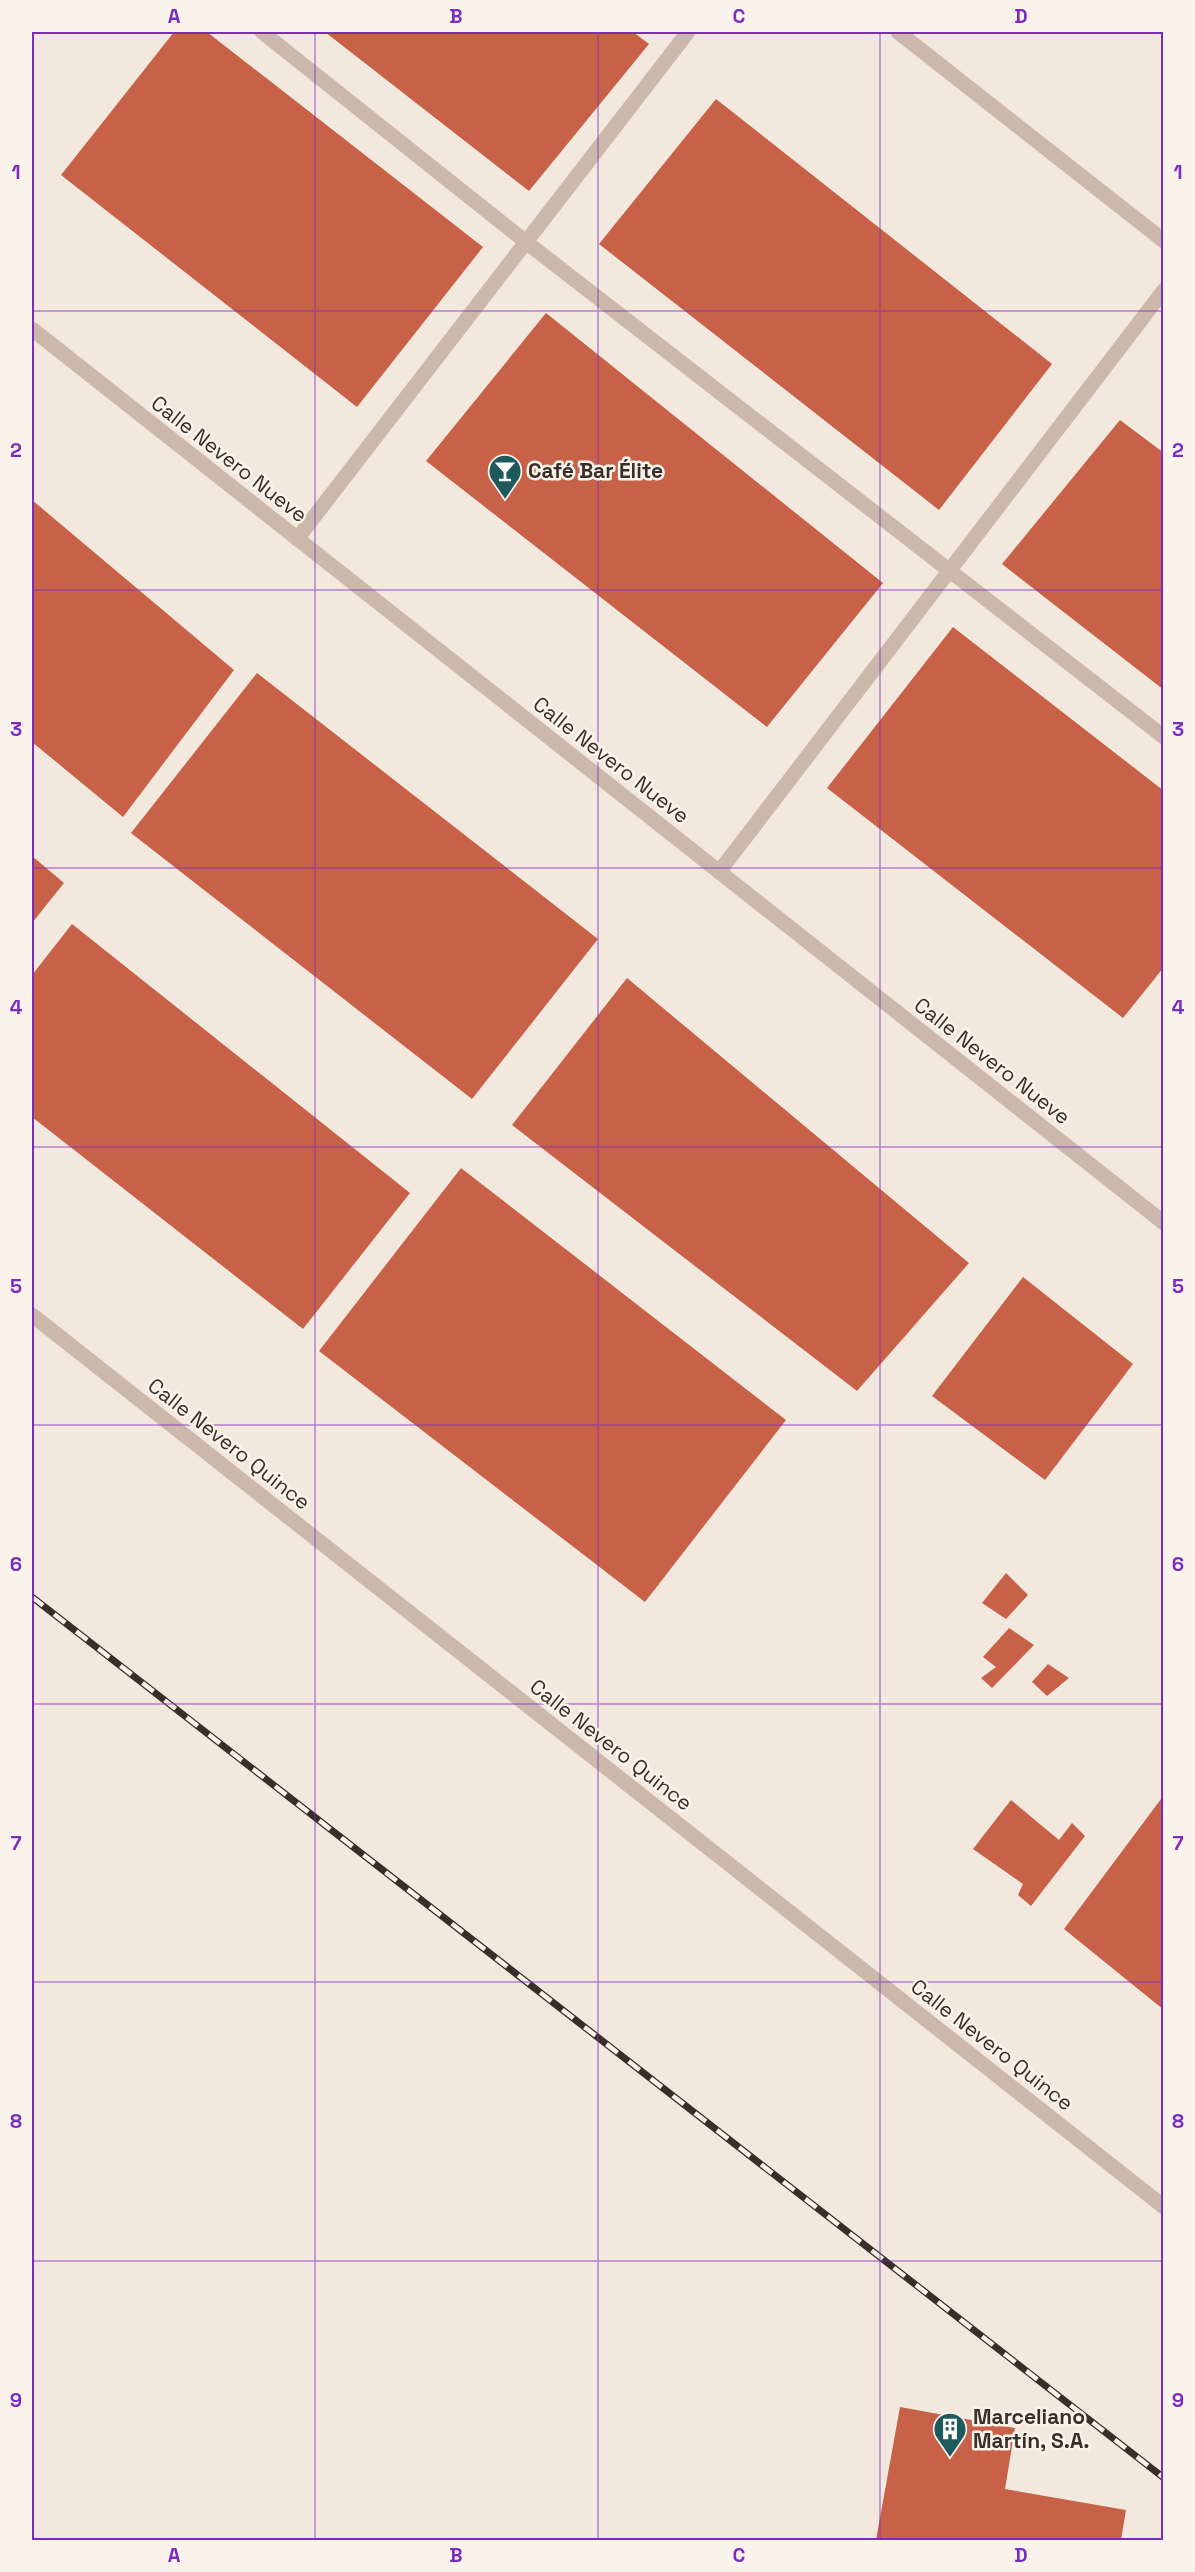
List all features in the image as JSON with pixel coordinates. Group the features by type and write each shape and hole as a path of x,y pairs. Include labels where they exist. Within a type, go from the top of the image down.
{"street":[{"path":"262,32 526,242 1164,737"},
{"path":"297,539 688,32"},
{"path":"898,32 1164,241"},
{"path":"719,872 1164,290"},
{"name":"Calle Nevero Nueve","path":"32,329 1164,1223"},
{"name":"Calle Nevero Quince","path":"32,1315 1164,2207"}],"building":[{"path":"174,32 207,32 483,247 357,407 61,175"},
{"path":"325,32 633,32 649,44 529,191"},
{"path":"716,99 1052,364 939,510 599,244"},
{"path":"546,313 883,583 767,727 426,461"},
{"path":"1120,420 1164,453 1164,690 1002,564"},
{"path":"32,500 234,670 123,817 32,742"},
{"path":"953,627 1164,791 1164,967 1123,1018 827,788"},
{"path":"257,673 598,939 472,1099 131,833"},
{"path":"32,856 64,883 32,923"},
{"path":"72,924 410,1193 303,1329 32,1117 32,975"},
{"path":"627,978 969,1263 857,1391 512,1125"},
{"path":"461,1168 786,1420 645,1602 319,1351"},
{"path":"1023,1277 1133,1364 1045,1480 932,1396"},
{"path":"1006,1573 1028,1595 1006,1619 982,1603"},
{"path":"1009,1628 1034,1645 992,1688 981,1678 996,1667 983,1657"},
{"path":"1048,1664 1069,1678 1047,1696 1032,1682"},
{"path":"1164,1795 1164,2010 1064,1929"},
{"path":"1011,1800 1059,1840 1072,1823 1085,1836 1031,1906 1018,1895 1023,1884 973,1849"},
{"name":"Marceliano Martín, S.A.","path":"900,2407 1015,2428 1005,2489 1126,2510 1121,2540 876,2540"}],"railway":[{"path":"32,1597 1164,2478"}],"place":[{"name":"Café Bar Élite","path":"505,500"},
{"name":"Marceliano Martín, S.A.","path":"950,2458"}]}
